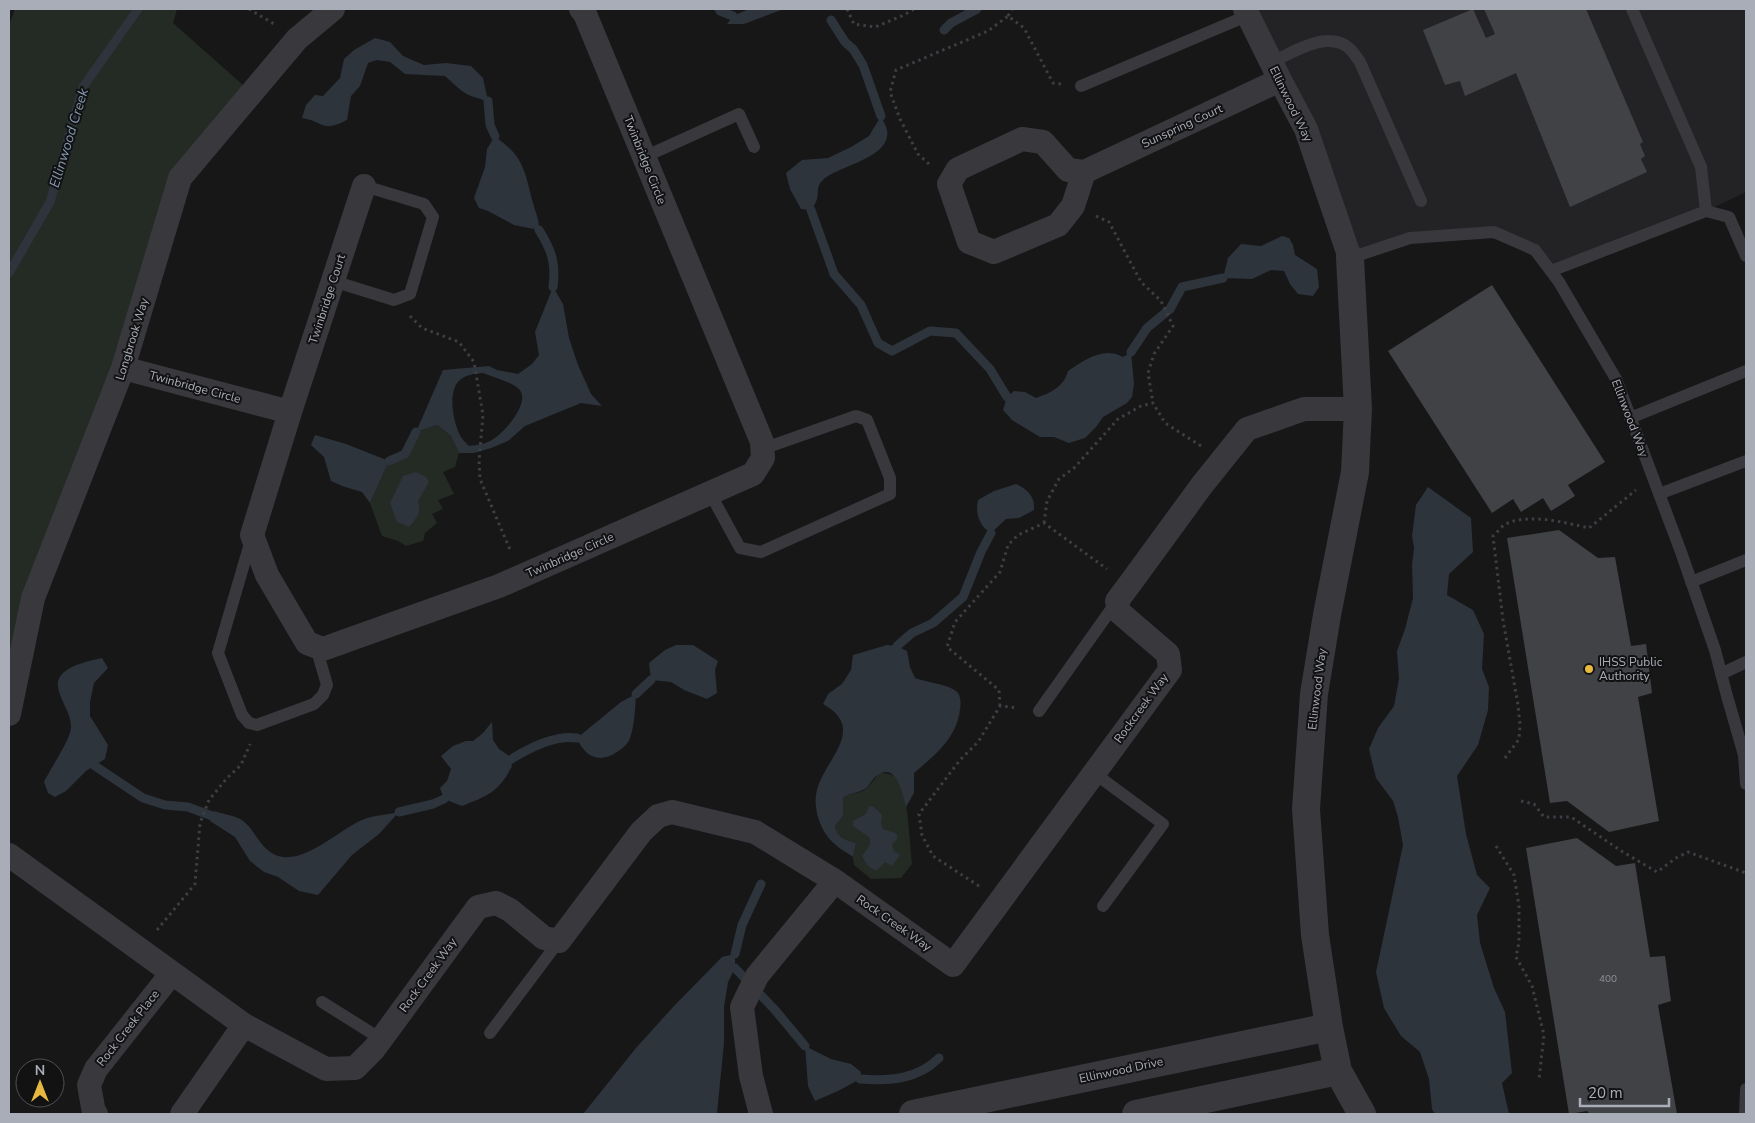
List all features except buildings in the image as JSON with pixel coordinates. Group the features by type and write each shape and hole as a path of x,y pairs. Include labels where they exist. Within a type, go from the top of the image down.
{"street":[{"name":"Longbrook Way","path":"9,714 33,598 123,368 180,178 297,39 333,9"},
{"name":"Twinbridge Circle","path":"316,647 323,649 499,586 753,474 763,458 762,442 585,14 581,9"},
{"name":"Ellinwood Way","path":"1247,12 1306,129 1350,258 1358,409 1355,472 1327,615 1314,694 1306,809 1315,935 1329,1027 1338,1071 1362,1114"},
{"name":"Sunspring Court","path":"1084,172 1276,71"},
{"path":"1022,139 1043,142 1068,170 1084,172 1073,206 1058,225 994,252 969,242 949,184 958,169 1022,139"},
{"name":"Twinbridge Court","path":"290,412 364,186"},
{"name":"Twinbridge Circle","path":"123,368 290,412"},
{"path":"1123,593 1247,429 1304,409 1358,409"},
{"path":"290,412 252,535 267,575 307,643 316,647"},
{"name":"Rockcreek Way","path":"953,965 1170,670 1168,654 1119,612 1123,593"},
{"name":"Rock Creek Way","path":"9,855 244,1025 326,1069 355,1068 374,1049 478,907 496,903 510,910 544,938 559,941 641,832 658,816 672,812 755,832 835,882 953,965"},
{"path":"761,1114 751,1076 742,1007 757,976 835,882"},
{"name":"Rock Creek Place","path":"96,1114 94,1113 89,1085 96,1069 172,973"},
{"path":"182,1114 244,1025"},
{"name":"Ellinwood Drive","path":"913,1114 1329,1027"},
{"path":"1136,1114 1338,1071"}],"lane":[{"path":"1632,9 1701,168 1706,211"},
{"path":"1081,86 1247,12"},
{"path":"1276,71 1316,42 1333,41 1349,48 1360,62 1421,201"},
{"path":"644,157 739,114 754,147"},
{"path":"332,281 394,300 410,294 433,217 424,204 364,186"},
{"path":"1551,271 1706,211 1729,217 1746,256"},
{"name":"Ellinwood Way","path":"1350,258 1410,238 1494,232 1535,250 1551,271 1616,379 1691,582 1721,674 1745,754 1746,784"},
{"path":"1630,418 1746,371"},
{"path":"710,493 740,548 761,552 890,494 890,478 867,420 856,416 762,449"},
{"path":"1659,494 1746,461"},
{"path":"252,535 218,653 242,715 248,723 258,725 314,704 323,695 327,685 316,647"},
{"path":"1691,582 1746,560"},
{"path":"1039,711 1123,593"},
{"path":"1721,674 1746,662"},
{"path":"1094,773 1162,824 1103,906"},
{"path":"490,1033 559,941"},
{"path":"322,1002 381,1040"},
{"path":"1746,1088 1746,1114"}],"path":[{"path":"847,9 854,24 875,27 914,9"},
{"path":"949,184 918,154 900,119 890,92 896,70 988,31 1008,16 1012,9"},
{"path":"1008,16 1024,28 1053,83 1081,86"},
{"path":"1073,206 1109,222 1141,282 1161,301 1174,326 1154,354 1148,373 1153,403 1165,423 1221,461"},
{"path":"394,300 422,328 459,342 474,362 483,415 479,461 480,478 521,576"},
{"path":"1044,524 1047,501 1059,479 1074,468 1118,419 1141,406 1153,403"},
{"path":"1505,758 1520,739 1520,725 1503,620 1493,536 1505,525 1529,518 1555,520 1589,528 1653,477"},
{"path":"1044,524 1123,593"},
{"path":"1000,901 933,856 922,834 919,814 960,760 978,742 1000,706 999,690 947,647 955,622 1000,572 1008,545 1018,535 1044,524"},
{"path":"1000,706 1039,711"},
{"path":"140,950 195,884 200,823 209,800 227,778 242,765 258,725"},
{"path":"1521,802 1534,804 1544,817 1571,817 1657,872 1688,852 1746,873"},
{"path":"1496,846 1514,874 1520,906 1520,942 1516,958 1532,986 1544,1034 1539,1080"}],"shaded area":[{"path":"15,9 177,9 173,23 252,93 180,178 33,598 9,714 9,25"},
{"path":"749,9 790,9 781,10 744,24 727,24 733,16"},
{"path":"1245,9 1746,9 1746,192 1706,211 1551,271 1535,250 1494,232 1410,238 1350,258"},
{"path":"375,38 390,42 403,56 424,65 446,63 471,66 483,78 488,101 473,97 464,92 445,76 405,74 390,62 377,60 368,63 360,86 351,96 347,120 339,124 327,126 302,118 306,105 315,95 323,96 340,78 344,59 354,50"},
{"path":"881,116 887,130 886,140 881,148 872,155 822,181 819,185 817,200 811,210 801,209 790,189 786,173 802,160 828,158 851,147 869,136"},
{"path":"495,136 518,158 526,177 538,219 539,230 514,225 479,208 474,198 485,167 487,149"},
{"path":"1282,236 1289,238 1295,255 1317,269 1319,287 1313,296 1298,294 1290,284 1284,271 1271,270 1252,279 1223,278 1228,258 1241,244 1261,246"},
{"path":"553,287 563,304 569,338 578,365 591,394 602,406 581,403 525,426 508,441 474,453 459,453 451,436 437,425 416,432 443,370 489,366 497,370 518,374 532,364 539,355 535,332","holes":["483,373 510,383 519,389 522,398 521,405 508,426 497,437 481,444 469,446 458,431 452,399 456,385 460,380 471,375"]},
{"path":"1131,352 1134,384 1132,397 1127,403 1103,417 1085,438 1069,443 1054,437 1040,437 1012,420 1003,410 1007,397 1014,391 1025,392 1036,398 1056,389 1066,377 1068,371 1087,359 1109,353 1123,357"},
{"path":"437,425 451,436 459,453 455,467 443,472 454,494 438,500 443,509 432,514 437,523 425,533 423,541 406,546 398,541 382,536 370,503 389,461 405,454 416,432"},
{"path":"315,435 346,444 389,461 370,503 362,492 331,481 324,457 311,445"},
{"path":"416,472 426,477 429,482 418,501 418,515 409,527 397,522 390,503 403,476"},
{"path":"1016,484 1030,494 1034,510 1019,518 1006,519 991,533 983,527 979,519 977,510 978,500 994,491"},
{"path":"1428,487 1471,518 1473,552 1449,574 1447,595 1473,610 1484,634 1482,669 1489,687 1488,710 1478,745 1457,776 1466,834 1477,875 1490,888 1477,915 1480,943 1494,988 1505,1012 1512,1073 1502,1083 1509,1114 1435,1114 1432,1109 1429,1079 1420,1052 1401,1036 1384,1008 1376,972 1403,845 1393,801 1376,778 1369,749 1378,728 1394,706 1399,679 1397,651 1413,598 1412,565 1414,548 1412,536 1416,505"},
{"path":"676,645 693,645 718,661 715,670 717,693 707,699 684,690 671,682 651,680 649,663 665,650"},
{"path":"887,645 897,646 907,651 910,667 915,678 955,690 960,697 960,707 958,719 950,737 914,773 914,793 906,807 898,782 890,773 885,772 876,776 865,789 843,798 843,816 835,826 840,836 856,843 853,857 831,841 818,819 816,811 818,786 835,754 843,733 842,723 836,713 823,704 828,694 842,684 851,670 853,655"},
{"path":"102,658 108,668 94,683 90,702 90,716 108,745 105,759 86,771 66,791 55,797 48,793 44,782 64,745 71,727 69,716 59,692 58,680 62,674 74,666"},
{"path":"636,694 633,727 627,744 617,752 604,758 593,757 588,754 577,738 621,702"},
{"path":"492,722 493,740 499,749 508,755 512,766 507,775 492,792 462,806 444,799 440,788 447,781 451,769 441,756 453,746 466,741 473,741"},
{"path":"880,773 889,774 896,778 903,790 905,799 912,864 901,878 871,879 854,865 853,857 856,843 840,836 835,826 843,816 843,798 866,789"},
{"path":"869,806 874,807 882,815 881,824 883,829 897,835 897,839 892,844 894,851 900,855 892,866 885,862 877,870 867,865 862,856 870,845 870,838 853,826 853,821 866,814"},
{"path":"214,811 234,816 245,822 267,850 283,857 306,853 362,820 399,812 379,834 352,855 318,895 299,891 278,877 264,872 250,861 235,837 210,821"},
{"path":"735,954 735,968 728,982 724,1007 724,1043 717,1113 583,1114 636,1048 674,1006 722,957"},
{"path":"805,1046 831,1059 851,1064 861,1072 860,1079 815,1101 808,1086"}],"waterway":[{"name":"Ellinwood Creek","path":"9,273 50,202 83,87 138,9"},
{"path":"719,9 733,16"},
{"path":"944,30 951,23 977,9"},
{"path":"831,20 863,65 881,116"},
{"path":"488,101 490,125 495,136"},
{"path":"811,210 834,274 861,305 878,343 892,351 930,331 956,333 990,369 1007,397"},
{"path":"539,230 552,257 554,271 553,287"},
{"path":"1131,352 1147,328 1170,309 1182,287 1223,278"},
{"path":"389,461 405,454 416,432"},
{"path":"897,646 912,633 933,623 963,597 981,552 991,533"},
{"path":"636,694 651,680"},
{"path":"510,760 533,747 551,740 577,738"},
{"path":"95,766 143,798 165,805 188,807 212,816"},
{"path":"399,812 433,804 444,799"},
{"path":"735,954 742,925 761,884"},
{"path":"735,968 775,1010 805,1046"},
{"path":"860,1079 881,1080 912,1075 939,1058"}],"place":[{"name":"IHSS Public Authority","path":"1589,669"}]}
